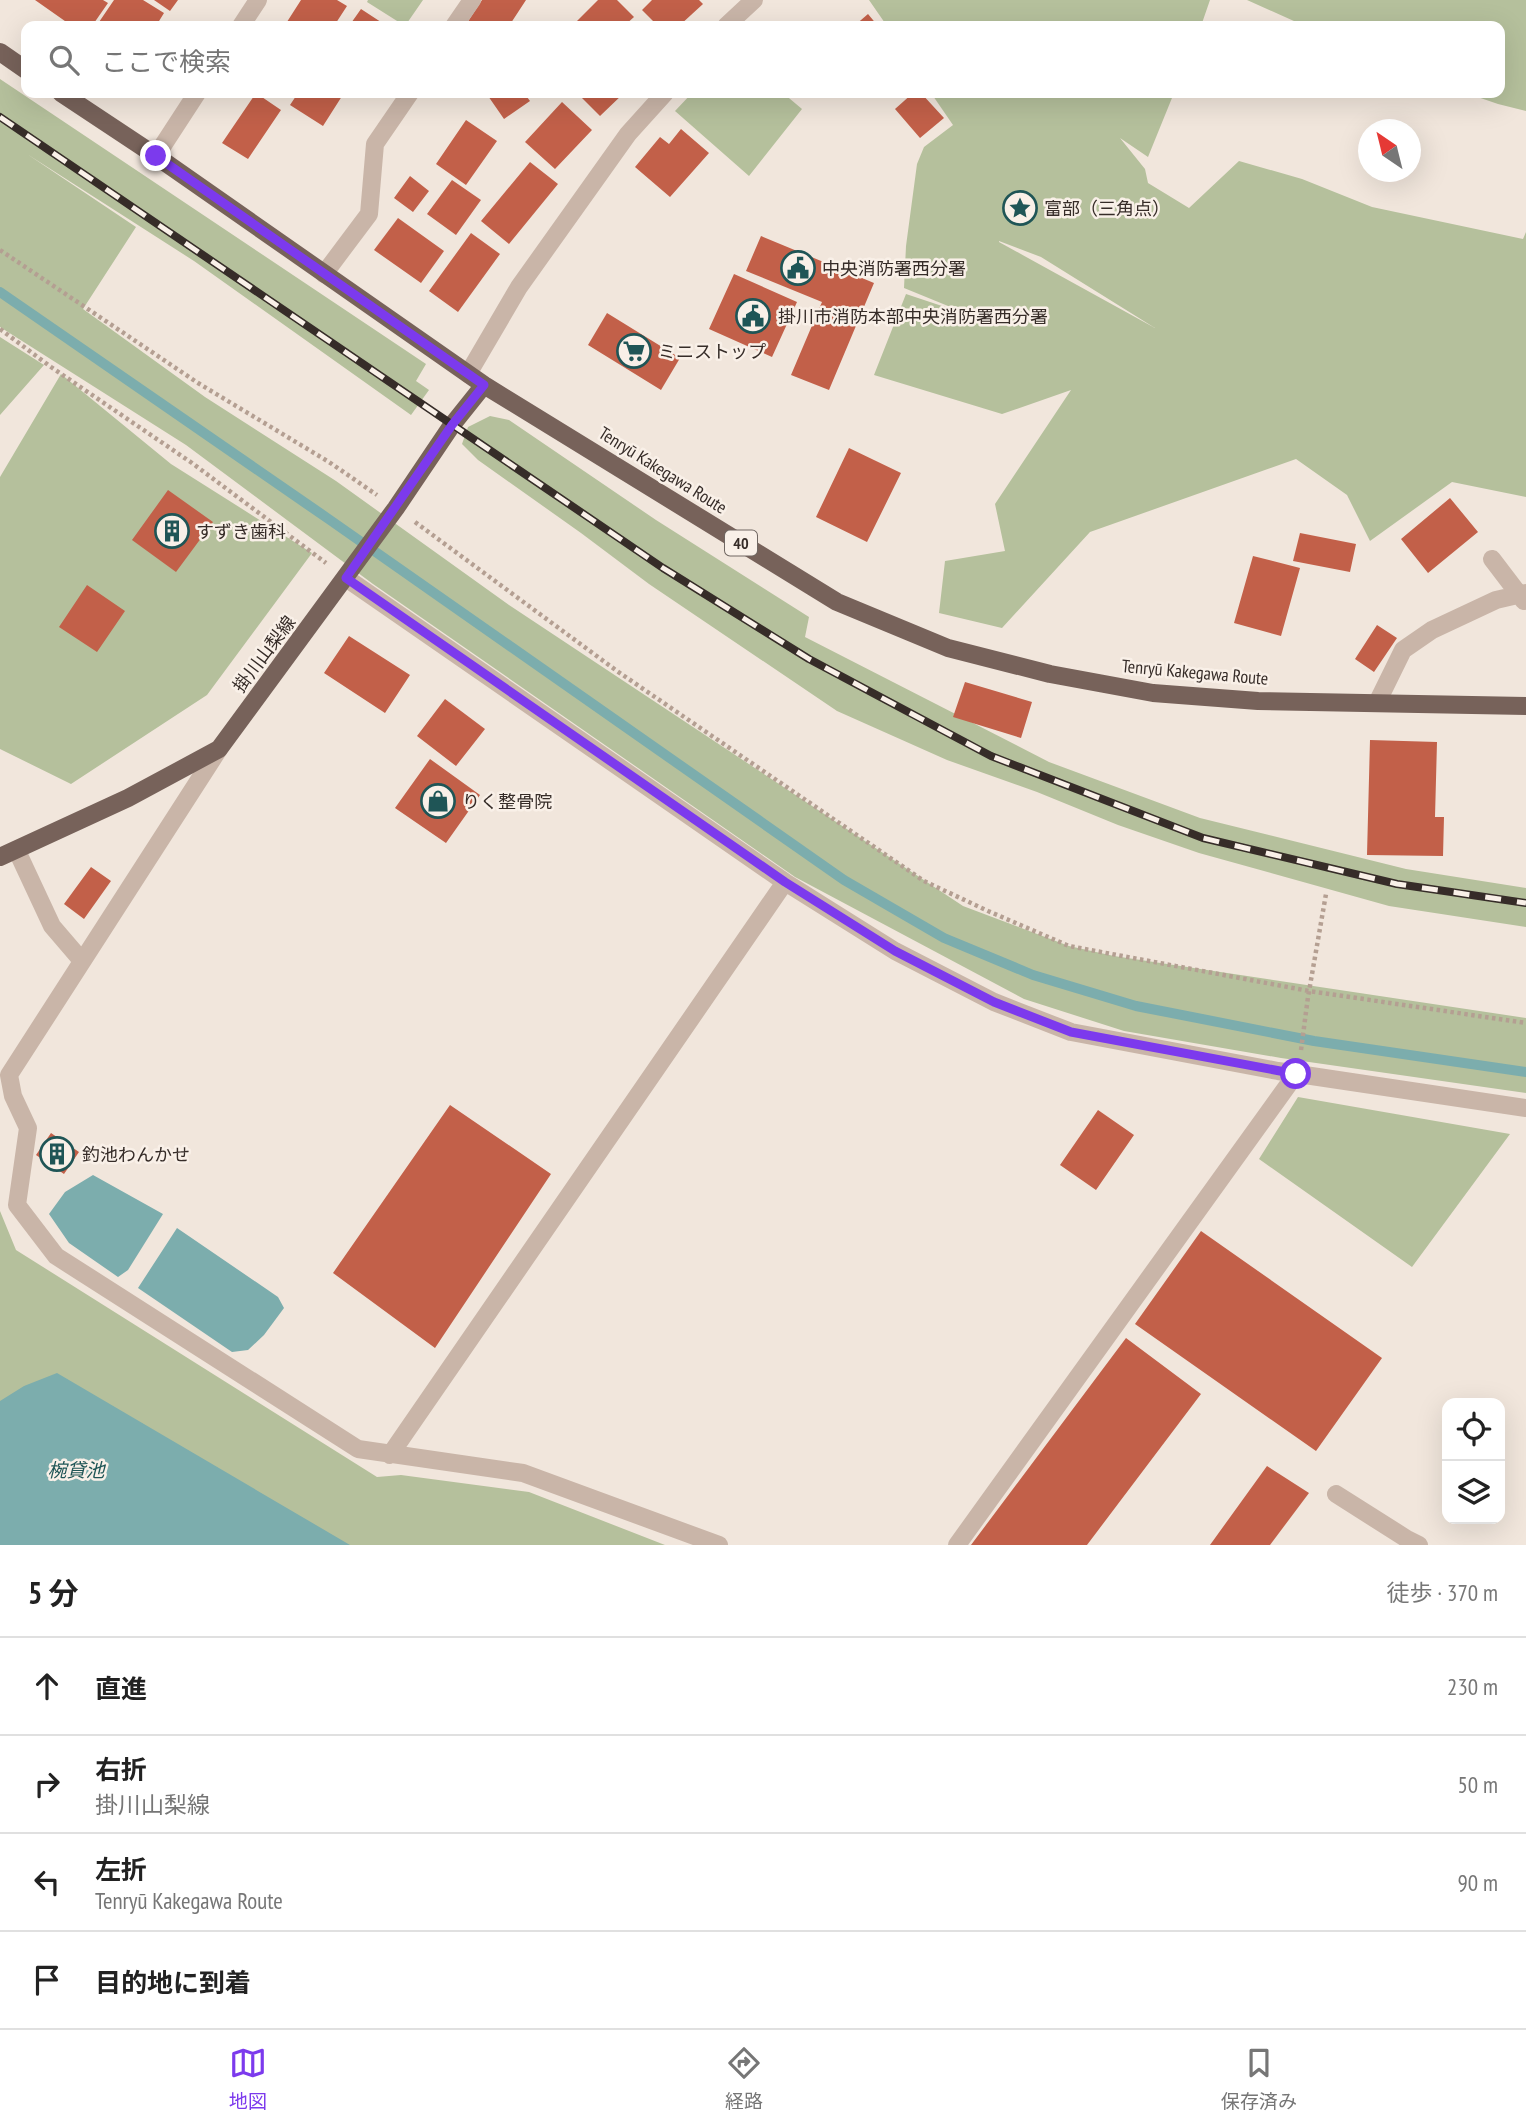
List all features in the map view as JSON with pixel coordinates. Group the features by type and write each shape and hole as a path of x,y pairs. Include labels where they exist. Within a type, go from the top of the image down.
{"main road":[{"path":"0,52 21,67"},
{"name":"Tenryū Kakegawa Route","path":"69,98 484,385 837,602 948,648 1049,674 1153,693 1258,701 1526,706"},
{"name":"掛川山梨線","path":"9,854 128,798 219,749 348,575 452,425 484,385"}],"street":[{"path":"244,21 258,0"},
{"path":"457,21 472,0"},
{"path":"731,21 754,0"},
{"path":"156,156 194,98"},
{"path":"324,274 369,214 375,144 407,98"},
{"path":"468,374 520,287 628,134 661,98"},
{"path":"1492,559 1524,597"},
{"path":"348,575 785,882 895,951 994,1002 1071,1032 1296,1074 1526,1108"},
{"path":"1377,703 1404,650 1432,630 1496,600 1524,597"},
{"path":"219,749 9,1075 13,1096 28,1128 17,1205 56,1256 358,1449 523,1473 719,1545"},
{"path":"9,854 52,926 82,961"},
{"path":"390,1455 785,882"},
{"path":"957,1545 1296,1074"},
{"path":"1336,1494 1419,1545"}],"path":[{"path":"0,250 198,383 328,462 617,671 924,881 1069,946 1309,994 1526,1023"},
{"path":"0,329 348,575"},
{"path":"1301,1056 1326,894"}],"green space":[{"path":"423,0 408,21 397,21 367,2"},
{"path":"869,0 1210,0 1203,21 884,21"},
{"path":"1247,0 1526,0 1526,111 1481,98 1505,98 1505,21 1294,21"},
{"path":"0,79 21,93 21,98 28,98 426,364 416,381 429,390 411,415 194,261 27,154 136,227 83,309 205,397 336,481 509,605 963,906 1069,946 1114,956 1526,1018 1526,1093 1281,1058 1124,1031 1024,999 795,877 373,584 186,445 0,327"},
{"path":"687,98 789,98 802,109 749,176 675,111"},
{"path":"934,98 1172,98 1148,157 1120,138 1145,169 1148,183 1189,208 1239,161 1302,179 1372,207 1523,239 1526,232 1526,497 1452,482 1370,541 1347,495 1296,459 1090,532 1002,628 939,613 945,561 1005,551 995,504 1071,390 1002,414 874,375 906,294 975,317 904,288 906,246 917,164 924,147 953,125","holes":["999,241 1041,257 1155,328 999,242"]},
{"path":"0,337 44,365 0,415"},
{"path":"61,374 171,464 312,553 207,695 71,784 0,749 0,477"},
{"path":"490,416 509,420 656,520 809,617 805,637 1049,762 1200,818 1406,869 1526,888 1526,927 1389,906 1199,853 947,760 837,711 649,584 478,460 462,444 468,427"},
{"path":"1298,1097 1510,1134 1412,1267 1259,1159"},
{"path":"0,1211 16,1250 377,1477 401,1475 529,1492 665,1545 0,1545"}],"water":[{"path":"93,1175 163,1214 128,1270 118,1277 69,1243 49,1214 65,1192"},
{"path":"177,1228 278,1297 284,1308 264,1335 248,1350 232,1352 138,1288"},
{"name":"椀貸池","path":"57,1373 350,1545 0,1545 0,1401 24,1386"}],"building":[{"path":"35,0 103,0 108,3 95,21 65,21"},
{"path":"114,0 143,0 164,13 159,21 100,21"},
{"path":"154,0 178,0 170,11"},
{"path":"301,0 337,0 347,6 337,21 288,21"},
{"path":"482,0 526,0 512,21 468,21"},
{"path":"598,0 617,0 634,17 630,21 577,21"},
{"path":"652,0 699,0 703,4 684,21 653,21 642,10"},
{"path":"361,9 379,21 353,21"},
{"path":"868,14 874,21 860,21"},
{"path":"253,98 263,98 281,110 248,159 222,143"},
{"path":"295,98 341,98 323,126 290,105"},
{"path":"489,98 528,98 530,101 504,119"},
{"path":"582,98 619,98 600,116"},
{"path":"907,98 926,98 944,118 920,138 895,109"},
{"path":"562,102 592,130 555,169 525,142"},
{"path":"466,120 497,141 466,185 436,164"},
{"path":"681,129 709,153 670,197 635,167 660,137 669,144"},
{"path":"530,162 558,184 509,244 481,221"},
{"path":"410,176 429,191 413,212 394,198"},
{"path":"452,180 481,200 456,235 427,214"},
{"path":"398,218 444,251 421,283 374,250"},
{"path":"471,233 500,254 458,312 429,291"},
{"path":"761,236 874,283 829,390 791,375 822,302 746,271"},
{"name":"掛川市消防本部中央消防署西分署","path":"734,274 797,302 772,357 709,329"},
{"name":"ミニストップ","path":"607,313 680,358 661,390 588,345"},
{"path":"849,448 901,473 867,542 816,517"},
{"name":"すずき歯科","path":"168,490 213,522 176,572 132,540"},
{"path":"1450,498 1478,532 1428,573 1401,539"},
{"path":"1300,533 1356,544 1350,572 1293,561"},
{"path":"1253,556 1300,568 1281,636 1234,623"},
{"path":"87,585 125,611 97,652 59,627"},
{"path":"1377,625 1397,638 1374,672 1355,659"},
{"path":"349,636 410,675 385,713 324,673"},
{"path":"965,682 1032,702 1021,738 953,717"},
{"path":"445,699 485,729 456,766 417,736"},
{"path":"1370,740 1437,742 1435,817 1444,817 1443,856 1367,855"},
{"name":"りく整骨院","path":"430,759 480,795 446,843 395,808"},
{"path":"91,867 111,881 84,919 64,904"},
{"path":"450,1105 551,1174 435,1348 333,1273"},
{"path":"1098,1110 1134,1135 1096,1190 1060,1165"},
{"name":"釣池わんかせ","path":"51,1133 79,1152 64,1174 36,1155"},
{"path":"1201,1231 1382,1358 1316,1451 1135,1324"},
{"path":"1126,1338 1201,1394 1087,1545 971,1545"},
{"path":"1267,1466 1309,1493 1270,1545 1210,1545"}],"waterway":[{"path":"0,292 844,880 944,938 1033,975 1136,1006 1314,1041 1526,1072"}],"railway":[{"path":"0,117 663,568 809,659 991,756 1203,838 1397,884 1526,903"}],"place":[{"name":"富部（三角点）","path":"1020,208"},
{"name":"中央消防署西分署","path":"798,268"},
{"name":"掛川市消防本部中央消防署西分署","path":"753,316"},
{"name":"ミニストップ","path":"634,351"},
{"name":"すずき歯科","path":"172,531"},
{"name":"りく整骨院","path":"438,801"},
{"name":"釣池わんかせ","path":"57,1154"}],"route":[{"path":"156,156 484,385 452,425 346,578 785,882 895,951 994,1002 1071,1032 1296,1074"}]}
